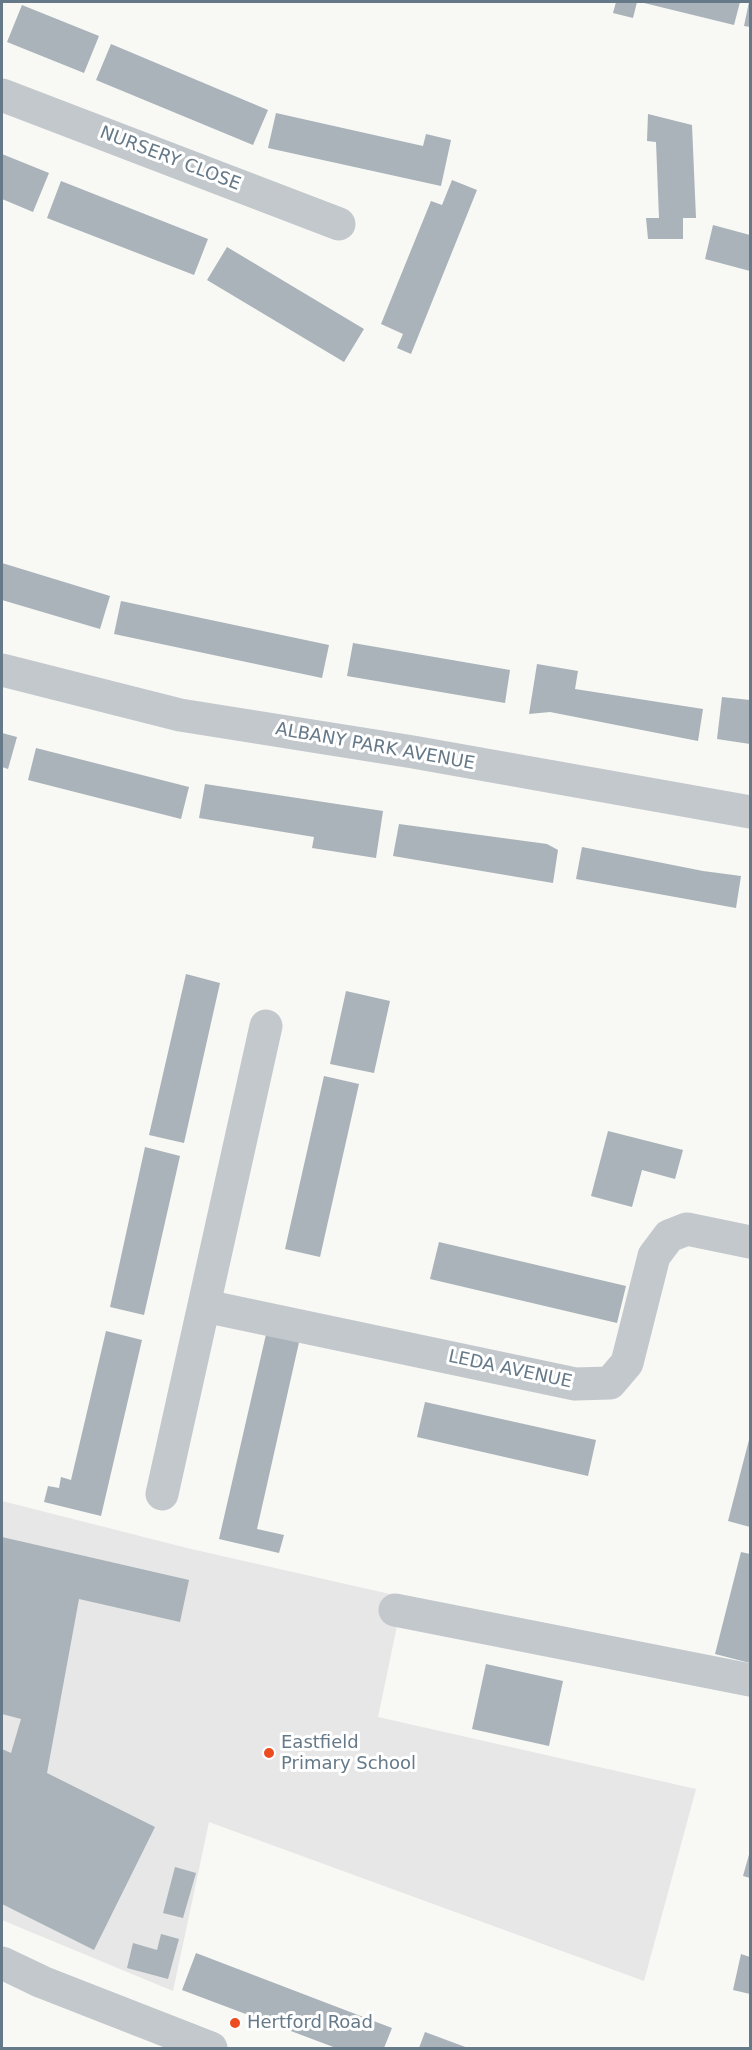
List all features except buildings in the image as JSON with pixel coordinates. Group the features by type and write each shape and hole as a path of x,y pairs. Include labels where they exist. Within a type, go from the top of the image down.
{"street":[{"name":"NURSERY CLOSE","path":"2,95 339,224"},
{"name":"ALBANY PARK AVENUE","path":"2,670 180,714 413,752 750,812"},
{"path":"162,1494 266,1026"},
{"name":"LEDA AVENUE","path":"205,1306 574,1384 610,1383 627,1363 654,1256 669,1236 687,1229 750,1242"},
{"path":"395,1610 750,1680"},
{"path":"2,1963 52,1986 211,2049"}],"shaded area":[{"name":"Eastfield Primary School","path":"2,1501 191,1549 403,1597 378,1717 696,1789 644,1981 209,1822 173,1991 2,1920"}],"place":[{"name":"Eastfield Primary School","path":"269,1753"},
{"name":"Hertford Road","path":"235,2023"}]}
